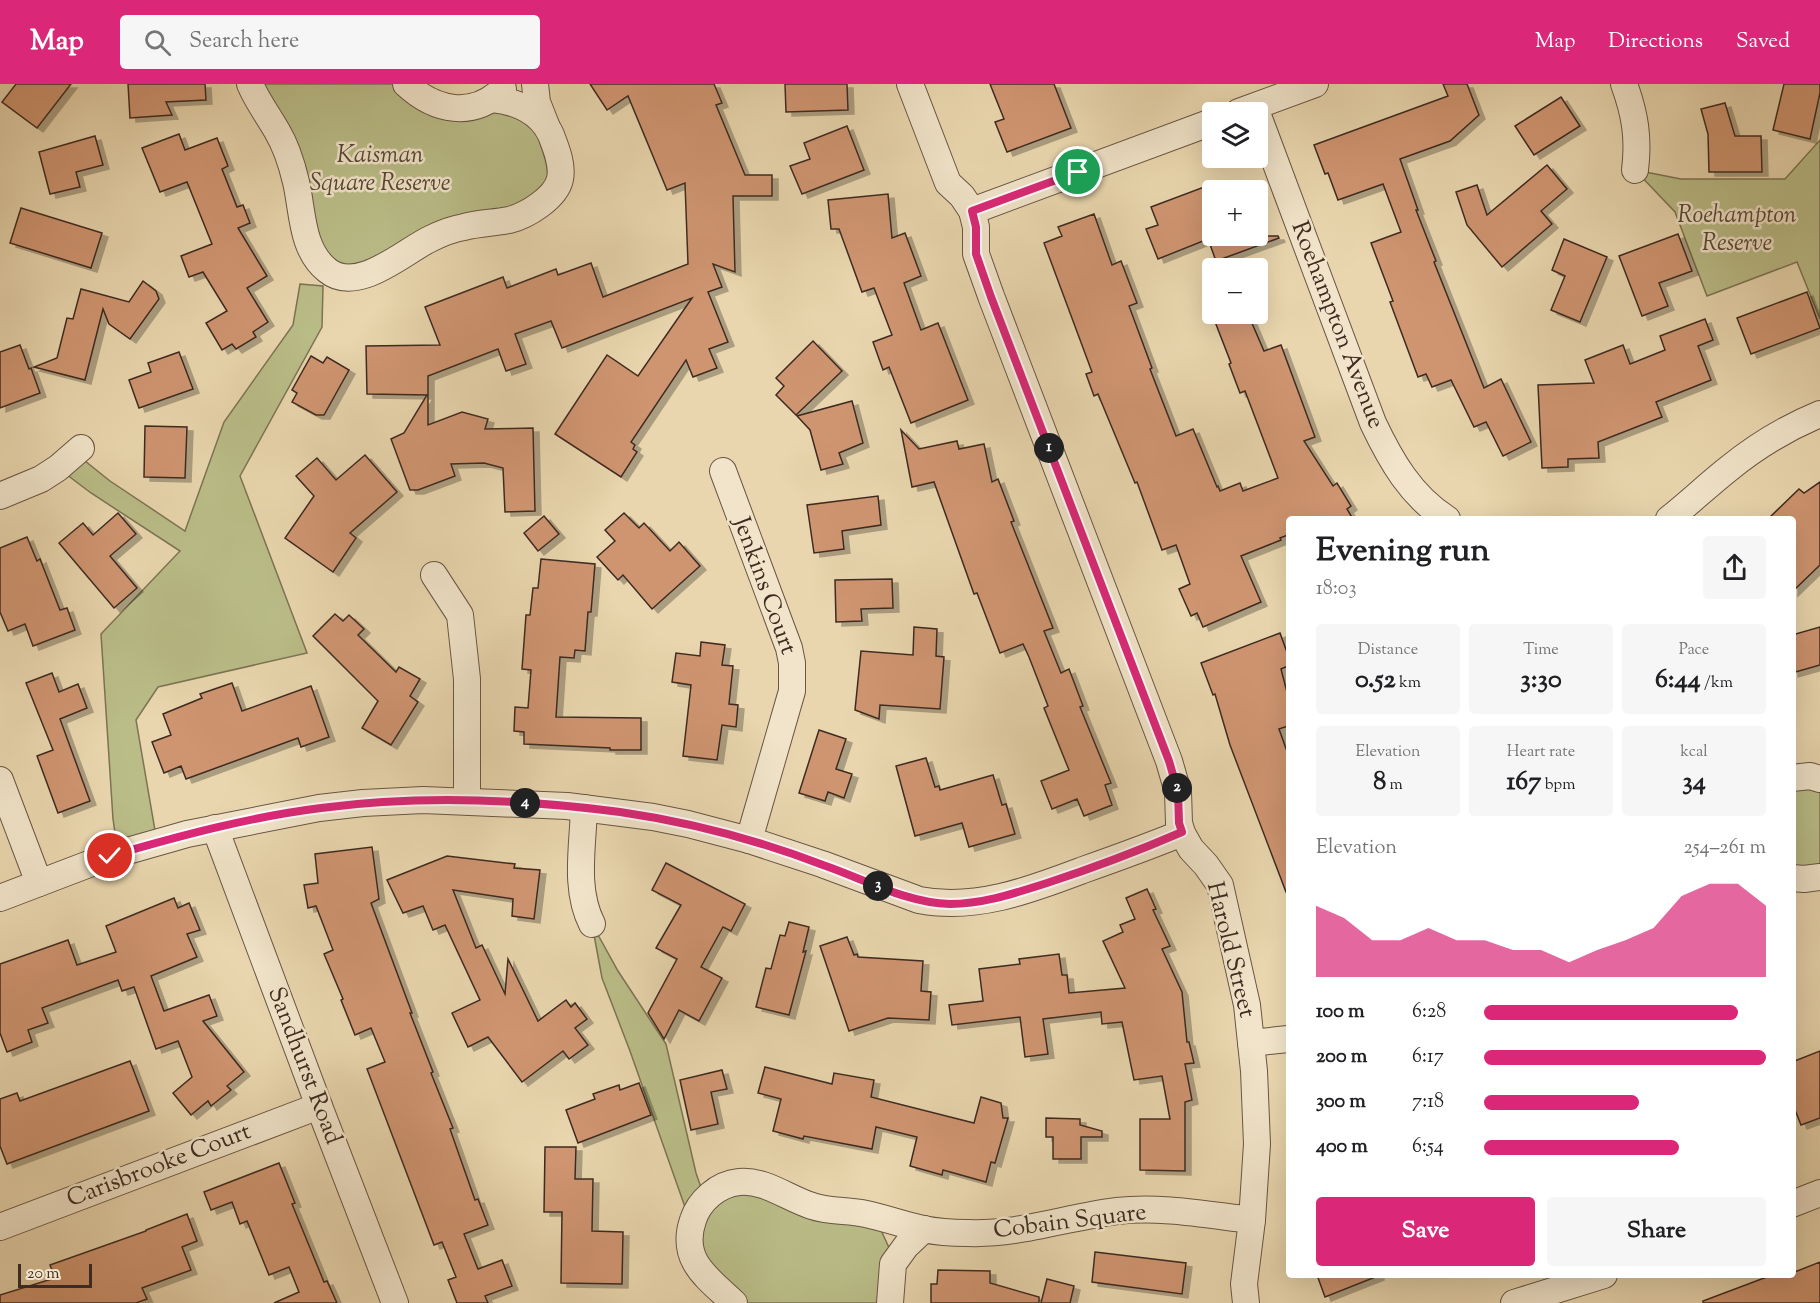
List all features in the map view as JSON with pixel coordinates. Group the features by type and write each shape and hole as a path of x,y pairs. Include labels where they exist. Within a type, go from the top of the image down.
{"street":[{"path":"250,84 278,132 291,162 305,234 311,247 324,268 341,277 357,276 380,269 423,243 453,230 521,216 537,207 555,190 560,182 559,159 537,102 535,84"},
{"path":"406,84 425,99 445,107 471,107 500,91 508,101 522,106 546,125"},
{"path":"910,84 948,183 962,196 972,211 1202,126"},
{"path":"1268,104 1315,84"},
{"path":"1624,84 1636,124 1635,170"},
{"name":"Roehampton Avenue","path":"1268,152 1373,423 1403,479 1425,502 1443,516"},
{"name":"Harold Street","path":"972,211 976,227 976,254 991,297 1169,761 1178,792 1179,823 1182,832 1191,849 1220,885 1247,1005 1256,1089 1257,1144 1252,1220 1244,1284 1246,1303"},
{"path":"1674,516 1725,471 1763,443 1820,414"},
{"path":"0,496 41,479 81,448"},
{"name":"Jenkins Court","path":"723,471 789,648 792,663 792,691 749,840"},
{"path":"434,575 460,615 467,680 467,801"},
{"path":"1796,778 1810,776 1820,778"},
{"path":"0,780 39,883"},
{"path":"0,898 110,856 177,837 290,813 363,803 423,800 551,804 671,820 749,840 919,900 953,904 1003,898 1182,832"},
{"path":"584,808 581,889 585,910 592,924"},
{"name":"Sandhurst Road","path":"215,828 395,1303"},
{"path":"1796,878 1820,877"},
{"path":"1251,1043 1286,1039"},
{"name":"Carisbrooke Court","path":"0,1227 319,1106"},
{"name":"Cobain Square","path":"734,1303 705,1278 692,1256 690,1244 691,1224 698,1207 720,1188 740,1181 763,1186 813,1207 867,1214 924,1229 966,1233 997,1233 1113,1212 1143,1209 1252,1220"},
{"path":"1796,1202 1820,1193"},
{"path":"867,1214 880,1228 890,1250 893,1264 890,1303"},
{"path":"893,1264 906,1246 924,1229"},
{"path":"1514,1303 1594,1278"}],"green space":[{"name":"Kaisman Square Reserve","path":"250,84 406,84 459,108 537,117 555,190 334,275"},
{"name":"Roehampton Reserve","path":"1820,140 1820,319 1797,262 1707,296 1675,212 1635,170 1681,179 1785,179"},
{"path":"300,284 323,286 322,327 240,476 307,653 158,687 136,720 157,842 118,854 113,819 101,634 180,551 91,493 58,468 75,453 110,481 185,531 224,422 293,325"},
{"path":"1796,778 1820,779 1820,877 1796,878"},
{"path":"592,924 618,971 666,1044 696,1173 705,1199 730,1184 880,1228 890,1250 890,1303 734,1303 705,1278 691,1224 602,978"}],"building":[{"path":"16,84 71,84 37,128 2,102"},
{"path":"128,84 205,84 206,100 166,102 172,115 130,118"},
{"path":"590,84 714,84 722,103 716,105 745,175 772,175 772,196 733,196 735,272 713,264 722,287 708,292 728,342 709,349 717,368 693,377 686,360 631,442 635,445 633,449 637,452 621,477 555,434 607,355 638,376 692,298 562,348 551,321 515,334 526,364 506,371 498,349 428,376 428,425 462,412 488,419 485,429 533,428 535,511 505,512 503,468 484,463 451,464 455,476 418,490 410,490 391,439 404,433 427,395 367,394 366,346 440,345 425,307 503,277 507,288 556,269 558,275 591,263 603,297 688,264 685,183 667,190 628,96 607,110"},
{"path":"785,84 847,84 848,110 786,112"},
{"path":"990,84 1054,84 1071,128 1007,152 995,122 1004,119"},
{"path":"1443,84 1467,84 1479,115 1450,141 1400,159 1418,210 1416,210 1436,261 1434,262 1484,388 1501,379 1531,442 1503,456 1486,422 1474,427 1451,380 1432,387 1426,374 1418,377 1371,243 1401,232 1383,184 1338,200 1314,145 1448,96"},
{"path":"1784,84 1820,84 1810,139 1773,130"},
{"path":"1561,97 1580,126 1534,155 1515,126"},
{"path":"1725,103 1735,136 1761,136 1762,172 1709,172 1708,134 1701,109"},
{"path":"847,126 864,170 802,194 790,166 810,159 804,143"},
{"path":"179,134 185,150 217,138 228,166 222,169 237,207 243,205 250,223 238,228 267,276 247,288 268,322 253,332 256,337 236,349 232,344 222,350 206,323 227,311 203,272 189,277 181,256 212,244 187,182 160,192 142,148"},
{"path":"95,136 103,165 76,172 80,187 50,194 39,152"},
{"path":"1547,165 1567,189 1541,211 1552,224 1502,267 1467,225 1456,192 1477,185 1487,215"},
{"path":"1202,188 1202,241 1158,259 1146,229 1158,225 1151,207"},
{"path":"888,194 892,238 905,233 921,276 904,283 921,330 938,323 968,400 911,423 889,367 883,370 873,342 892,335 874,288 862,292 839,229 831,229 828,200"},
{"path":"21,208 102,233 91,268 10,243"},
{"path":"1094,214 1112,265 1121,261 1137,303 1129,306 1176,436 1193,429 1220,491 1240,483 1243,491 1278,478 1245,391 1240,393 1216,324 1252,324 1264,351 1281,345 1315,437 1304,441 1333,486 1337,483 1351,506 1347,509 1351,516 1286,516 1286,536 1280,538 1281,540 1241,556 1261,602 1203,627 1197,613 1191,616 1179,589 1190,584 1176,545 1162,550 1137,482 1135,483 1098,394 1094,396 1086,374 1092,372 1044,243 1062,236 1058,227"},
{"path":"1678,234 1692,271 1659,283 1668,306 1642,316 1619,256"},
{"path":"1268,236 1279,238 1268,242"},
{"path":"1564,239 1607,257 1580,322 1551,310 1565,276 1552,270"},
{"path":"1211,246 1257,246 1224,258 1215,258"},
{"path":"143,281 156,291 159,299 130,339 109,324 103,309 85,380 34,367 57,358 67,318 73,319 81,289 129,302"},
{"path":"1807,292 1820,328 1751,354 1737,318"},
{"path":"1705,319 1713,340 1698,346 1711,380 1656,402 1662,417 1598,442 1599,458 1568,459 1568,467 1542,468 1538,385 1594,383 1585,360 1623,345 1630,364 1665,350 1660,336"},
{"path":"813,341 842,371 796,415 776,395 784,386 776,378"},
{"path":"20,345 40,393 0,408 0,352"},
{"path":"179,352 193,389 139,408 129,380 151,372 148,363"},
{"path":"311,356 323,363 327,357 349,370 324,415 316,415 292,402 297,393 292,390"},
{"path":"852,401 863,443 839,453 843,464 821,470 810,430 797,416"},
{"path":"145,426 187,427 185,478 144,477"},
{"path":"901,430 919,449 957,441 959,449 984,444 992,482 998,479 1014,521 1011,522 1053,628 1044,631 1061,673 1069,669 1083,706 1080,707 1111,783 1105,785 1112,805 1084,816 1077,799 1052,809 1041,781 1069,770 1044,708 1048,706 1029,657 1023,644 1000,653 977,593 974,594 934,482 912,487"},
{"path":"365,455 397,492 350,533 356,538 333,572 285,538 314,496 296,476 317,458 336,480"},
{"path":"1820,482 1820,565 1796,588 1796,516 1771,516 1799,489 1804,493"},
{"path":"878,496 881,525 842,531 844,549 814,553 807,505"},
{"path":"118,513 136,534 110,556 137,588 114,608 59,543 83,523 93,535"},
{"path":"624,513 639,528 644,523 670,551 679,542 700,566 652,609 623,575 618,580 597,557 615,541 605,530"},
{"path":"544,516 559,534 538,551 524,533"},
{"path":"27,537 37,561 40,559 60,610 67,608 75,630 33,646 25,624 8,631 0,612 0,548"},
{"path":"541,559 595,564 585,651 575,650 574,658 560,657 556,717 641,718 641,750 524,744 524,732 514,731 515,707 528,708 531,670 522,669 526,615 530,615 533,588 538,588"},
{"path":"892,579 893,608 861,609 862,621 836,622 835,580"},
{"path":"335,614 343,621 349,615 364,629 358,635 396,672 399,667 420,679 410,696 418,702 391,745 362,728 378,701 313,636"},
{"path":"914,627 937,629 936,656 944,657 940,709 880,705 879,719 855,710 861,651 913,655"},
{"path":"1820,627 1820,665 1796,672 1796,634"},
{"path":"1280,633 1286,650 1286,667 1281,669 1286,688 1286,727 1279,729 1286,748 1286,892 1230,745 1215,694 1213,695 1201,663"},
{"path":"701,642 725,645 722,665 733,666 729,704 738,705 736,727 722,725 717,760 683,756 691,685 672,682 676,653 700,656"},
{"path":"52,673 59,692 78,684 87,708 60,719 90,801 58,813 37,756 53,750 26,683"},
{"path":"232,683 242,711 311,686 329,737 301,747 298,738 186,779 181,766 164,773 152,742 171,735 163,714 202,698 200,694"},
{"path":"819,730 846,739 836,769 852,774 844,798 828,792 825,801 799,793"},
{"path":"926,758 935,787 939,786 940,790 993,775 1002,805 1006,804 1015,834 969,847 962,823 915,836 896,766"},
{"path":"372,847 379,899 371,903 433,1072 431,1073 453,1128 450,1129 475,1200 478,1199 488,1225 464,1234 478,1269 502,1260 512,1286 485,1296 488,1303 457,1303 448,1280 456,1277 442,1242 434,1245 367,1069 385,1062 371,1028 355,1035 324,954 333,950 316,906 308,908 304,885 318,883 315,854"},
{"path":"447,856 515,864 514,868 540,870 534,919 512,916 513,899 453,890 476,948 482,945 505,994 508,959 538,1021 566,1000 571,1007 575,1003 587,1019 575,1028 588,1045 569,1059 563,1051 522,1082 488,1037 468,1047 452,1013 480,1000 445,925 433,930 423,906 403,913 387,880"},
{"path":"666,863 745,904 731,931 723,927 701,967 722,978 699,1021 679,1010 664,1039 648,1013 677,959 656,948 681,905 652,890"},
{"path":"1147,889 1156,909 1153,910 1170,946 1162,949 1182,992 1187,1042 1189,1042 1194,1063 1185,1064 1192,1100 1185,1102 1185,1171 1140,1170 1140,1119 1170,1119 1162,1076 1134,1080 1122,1022 1102,1024 1101,1012 1043,1019 1048,1054 1025,1057 1020,1017 952,1025 949,1005 983,1001 979,969 1020,964 1019,959 1059,954 1062,975 1067,975 1069,993 1125,988 1103,941 1123,932 1120,925 1135,919 1126,898"},
{"path":"174,898 178,908 189,903 200,930 187,934 197,957 151,976 164,1011 209,995 217,1016 203,1021 244,1072 227,1086 231,1090 211,1106 208,1101 191,1115 173,1093 192,1077 178,1041 156,1049 134,987 122,991 118,980 42,1008 48,1023 28,1030 32,1042 7,1052 0,1033 0,964 68,940 77,965 116,952 106,926"},
{"path":"789,922 809,927 803,952 806,951 789,1015 756,1007 766,968 771,969 780,935 785,936"},
{"path":"847,937 854,955 857,954 858,957 923,961 921,991 931,992 929,1020 888,1018 849,1031 820,946"},
{"path":"1820,1051 1820,1118 1801,1125 1796,1112 1796,1060"},
{"path":"130,1061 149,1111 7,1164 0,1146 0,1099 17,1093 20,1101"},
{"path":"765,1067 832,1084 834,1073 874,1080 871,1097 974,1123 981,1097 1001,1103 1003,1118 1008,1118 995,1163 991,1162 986,1182 943,1170 942,1175 910,1166 917,1137 876,1127 872,1149 804,1136 803,1139 773,1131 781,1099 758,1093"},
{"path":"722,1070 727,1089 711,1092 718,1124 691,1130 680,1080"},
{"path":"639,1083 651,1115 578,1143 566,1110 595,1099 593,1094 619,1085 620,1090"},
{"path":"1046,1118 1080,1119 1080,1125 1102,1131 1102,1137 1081,1137 1081,1159 1053,1159 1053,1137 1046,1137"},
{"path":"545,1147 576,1147 575,1179 593,1179 592,1231 623,1232 622,1284 561,1283 562,1212 544,1212"},
{"path":"279,1163 295,1203 292,1204 324,1282 327,1281 337,1303 274,1303 299,1292 289,1267 269,1275 247,1221 240,1224 232,1202 211,1210 204,1192"},
{"path":"187,1214 197,1241 182,1247 191,1270 142,1288 147,1299 136,1303 0,1303 0,1295 55,1278 50,1265"},
{"path":"1095,1252 1186,1263 1182,1294 1092,1282"},
{"path":"1820,1262 1820,1303 1703,1303 1703,1301 1764,1278 1796,1278 1796,1271"},
{"path":"938,1270 990,1271 990,1283 1039,1297 1039,1303 931,1303 931,1284 937,1284"},
{"path":"1318,1278 1373,1278 1325,1297"},
{"path":"1047,1279 1074,1286 1070,1303 1041,1303"}],"route":[{"path":"110,856 187,834 319,808 423,800 551,804 619,812 688,824 749,840 822,864 919,900 953,904 1003,898 1144,848 1182,832 1178,813 1178,792 1157,726 976,254 976,227 972,211 1078,172"}]}
